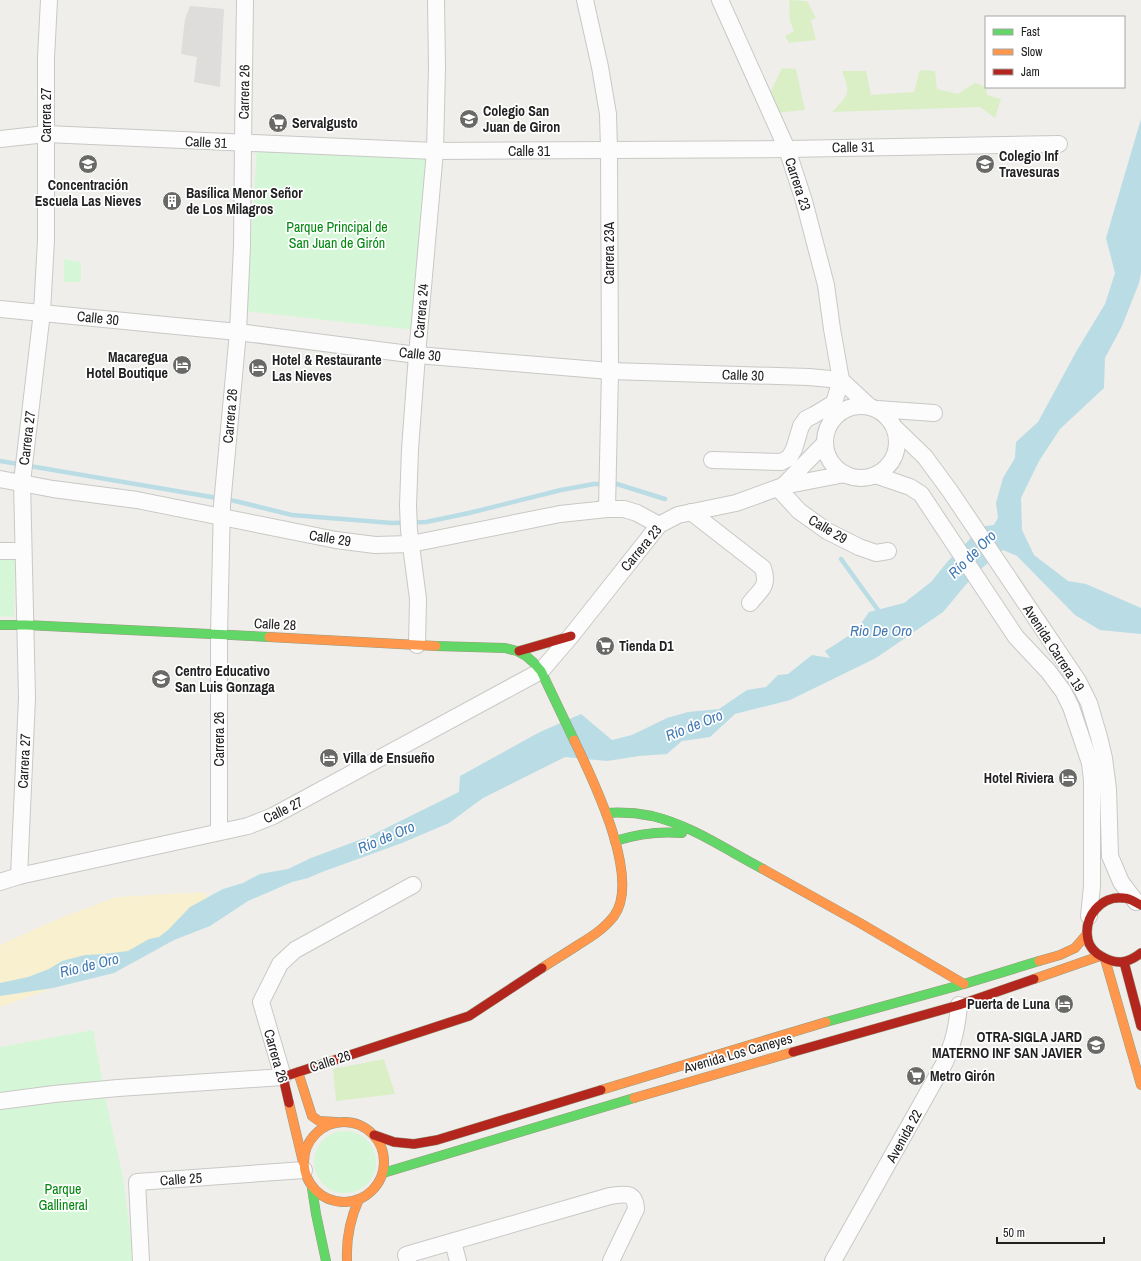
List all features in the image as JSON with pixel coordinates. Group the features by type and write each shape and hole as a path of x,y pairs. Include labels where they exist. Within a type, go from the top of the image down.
{"street":[{"name":"Carrera 27","path":"19,876 27,698 22,478 42,312 46,240 46,58 49,0"},
{"name":"Carrera 26","path":"219,831 218,635 222,511 238,332 242,246 245,0"},
{"name":"Carrera 24","path":"416,645 418,599 410,537 408,506 410,449 417,355 435,151 437,67 436,0"},
{"name":"Carrera 23A","path":"585,0 600,67 608,114 610,371 607,509"},
{"name":"Carrera 23","path":"720,0 787,149 804,201 826,285 841,380 830,422"},
{"name":"Calle 31","path":"0,139 46,134 435,151 787,149 1059,144"},
{"name":"Calle 30","path":"0,309 238,332 417,355 610,371 809,377 841,380"},
{"path":"841,380 873,407 885,414 891,420 898,436 895,456 888,466 875,475 860,478 852,477 845,474 833,465 828,458 825,436 830,422 836,415 852,406 860,405 873,407 934,413"},
{"path":"712,460 781,462 789,458 794,449 801,426 806,419 834,403"},
{"name":"Avenida Carrera 19","path":"895,428 925,457 950,491 1078,681 1089,703 1099,737 1108,788 1110,856 1121,882 1138,904"},
{"name":"Carrera 23","path":"780,487 825,443"},
{"name":"Carrera 23","path":"544,678 571,636 658,525 678,515 736,503 780,487 845,474"},
{"name":"Avenida Carrera 19","path":"875,475 916,490 921,494 1016,637 1048,671 1063,691 1071,707 1090,763 1092,780 1093,848 1090,916"},
{"name":"Calle 29","path":"0,479 22,478 54,489 222,511 336,540 375,545 410,537 560,514 607,509 624,509 638,513 658,525"},
{"name":"Calle 29","path":"780,487 799,511 827,532 859,547 876,552 888,551"},
{"path":"691,512 763,568 766,576 765,585 750,603"},
{"path":"0,551 23,551"},
{"name":"Calle 28","path":"0,625 506,648 519,651 532,659 544,678 600,796 615,841 621,871 622,890 619,907"},
{"path":"519,651 571,636"},
{"name":"Calle 27","path":"0,882 19,876 219,831 248,826 273,816 544,678"},
{"path":"606,813 626,812 646,815 666,820 697,834 794,886 964,984"},
{"path":"615,841 637,834 655,832 697,834"},
{"name":"Carrera 26","path":"336,1122 319,1121 312,1116 290,1074 261,1002 280,964 295,950 413,885"},
{"path":"1138,904 1128,898 1118,897 1110,898 1101,902 1094,908 1087,922 1087,934 1091,947 1103,958 1114,962 1124,962 1141,954"},
{"name":"Calle 26","path":"0,1101 118,1088 290,1074 469,1016 598,932 611,920 619,907"},
{"name":"Avenida Los Caneyes","path":"374,1135 394,1142 414,1144 437,1140 840,1018 964,984 1060,955 1074,948 1087,934"},
{"path":"1103,958 1141,1085"},
{"name":"Avenida Los Caneyes","path":"383,1173 750,1064 959,1005 1103,958"},
{"path":"1124,962 1141,1026"},
{"name":"Avenida 22","path":"833,1261 945,1062 953,1043 958,1022 959,1005"},
{"name":"Carrera 26","path":"290,1074 303,1166"},
{"path":"344,1121 361,1125 374,1135 383,1151 384,1164 383,1173 379,1182 372,1190 359,1199 338,1202 324,1197 312,1188 308,1182 303,1166 306,1146 315,1133 321,1128 336,1122 344,1121"},
{"name":"Calle 25","path":"142,1261 137,1182 303,1166"},
{"path":"312,1188 326,1261"},
{"path":"408,1261 406,1255 610,1196 621,1194 629,1195 633,1197 636,1202 636,1209 611,1261"},
{"path":"347,1261 347,1234 351,1218 359,1199"},
{"path":"452,1242 458,1261"}],"shaded area":[{"path":"190,6 224,9 220,87 194,82 197,57 181,54 185,19"}],"green space":[{"path":"789,0 807,1 816,18 811,20 816,40 789,43 785,36 794,31 790,21"},
{"path":"782,68 796,69 805,110 776,113 769,95"},
{"path":"920,70 935,71 937,89 958,94 975,83 985,87 987,95 1001,99 995,118 980,107 832,112 842,102 847,94 847,85 842,71 866,71 871,95 914,92"},
{"name":"Parque Principal de San Juan de Girón","path":"257,148 431,154 415,330 246,311"},
{"path":"64,259 81,262 81,282 64,282"},
{"path":"0,556 15,556 14,617 0,616"},
{"name":"Parque Gallineral","path":"93,1030 106,1101 123,1178 134,1261 0,1261 0,1047"},
{"path":"384,1059 395,1094 336,1101 333,1069"},
{"path":"345,1131 357,1133 367,1140 374,1150 376,1162 374,1174 367,1184 357,1191 345,1193 333,1191 323,1184 316,1174 314,1162 316,1150 323,1140 333,1133"}],"sand":[{"path":"205,892 212,913 103,970 0,1007 0,945 55,920 116,897"}],"water":[{"name":"Rio De Oro","path":"1141,119 1141,273 1139,283 1122,326 1105,358 1104,388 1060,429 1039,461 1021,498 1022,530 1034,555 1068,581 1086,584 1141,608 1141,634 1100,630 1075,615 1017,556 1003,550 974,575 943,612 876,658 790,700 735,714 710,737 682,741 667,754 639,756 607,761 565,757 483,798 449,823 402,843 308,878 292,882 248,901 210,926 174,940 114,973 53,988 0,996 0,983 28,977 49,969 62,961 85,955 128,951 149,939 159,937 168,930 190,907 223,889 243,883 260,874 288,869 311,858 370,836 459,792 460,776 540,732 581,714 612,740 632,735 667,718 688,712 719,709 747,690 766,687 778,675 788,674 812,655 830,658 825,651 856,631 869,612 904,603 931,582 948,561 970,539 978,527 994,525 998,518 996,503 1003,478 1015,458 1016,442 1038,422 1076,352 1105,304 1115,273 1106,238"}],"waterway":[{"path":"0,461 235,501 292,515 392,523 426,522 561,490 594,484 617,484 665,499"},
{"path":"841,559 878,610 882,613"}],"traffic: fast":[{"path":"0,625 269,637"},
{"path":"436,646 505,648 517,651 526,656 541,671 574,740"},
{"path":"606,813 641,814 667,820 709,839 763,869"},
{"path":"615,841 648,834 665,832 682,833"},
{"path":"826,1022 964,984 1039,961"},
{"path":"383,1173 634,1098"},
{"path":"312,1188 326,1261"}],"traffic: slow":[{"path":"269,637 436,646"},
{"path":"542,968 602,929 614,916 621,899 622,878 618,854 611,828 592,778 574,740"},
{"path":"763,869 860,923 964,984"},
{"path":"1039,961 1060,955 1075,948 1087,934"},
{"path":"1034,979 1100,956"},
{"path":"1105,959 1141,1085"},
{"path":"601,1090 826,1022"},
{"path":"634,1098 793,1052"},
{"path":"298,1072 312,1116 319,1121 336,1122"},
{"path":"289,1103 303,1162"},
{"path":"336,1122 352,1122 373,1133 384,1154 384,1162 384,1170 373,1191 352,1202 336,1202 322,1196 315,1191 310,1184 304,1170 304,1154 310,1140 315,1133 322,1128 336,1122"},
{"path":"347,1261 349,1229 359,1199"}],"traffic: jam":[{"path":"519,651 571,636"},
{"path":"1141,905 1126,898 1108,900 1101,904 1091,916 1087,931 1088,940 1091,947 1106,959 1121,962 1136,957 1141,953"},
{"path":"1124,962 1141,1026"},
{"path":"289,1103 283,1077 469,1016 542,968"},
{"path":"793,1052 959,1005 1034,979"},
{"path":"374,1135 394,1142 414,1144 437,1140 601,1090"}],"place":[{"name":"Colegio San Juan de Giron","path":"469,119"},
{"name":"Servalgusto","path":"278,123"},
{"name":"Concentración Escuela Las Nieves","path":"88,164"},
{"name":"Colegio Inf Travesuras","path":"985,164"},
{"name":"Basílica Menor Señor de Los Milagros","path":"172,201"},
{"name":"Macaregua Hotel Boutique","path":"182,365"},
{"name":"Hotel & Restaurante Las Nieves","path":"258,368"},
{"name":"Tienda D1","path":"605,646"},
{"name":"Centro Educativo San Luis Gonzaga","path":"161,679"},
{"name":"Villa de Ensueño","path":"329,758"},
{"name":"Hotel Riviera","path":"1068,778"},
{"name":"Puerta de Luna","path":"1064,1004"},
{"name":"OTRA-SIGLA JARD MATERNO INF SAN JAVIER","path":"1096,1045"},
{"name":"Metro Girón","path":"916,1076"}],"water label":[{"name":"Río de Oro","path":"972,554"},
{"name":"Río de Oro","path":"694,725"},
{"name":"Río de Oro","path":"386,837"},
{"name":"Río de Oro","path":"89,965"}]}
